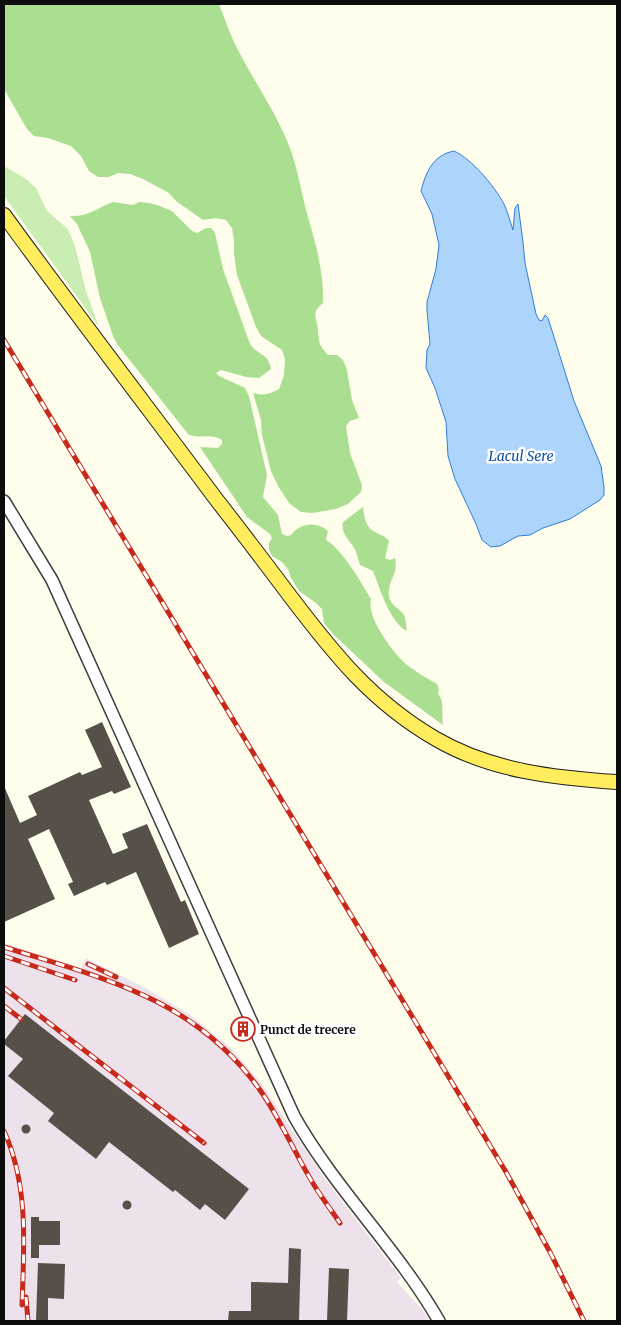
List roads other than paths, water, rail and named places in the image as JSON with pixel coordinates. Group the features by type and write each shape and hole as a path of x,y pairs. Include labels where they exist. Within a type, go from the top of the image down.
{"main road":[{"path":"4,215 254,550 334,653 372,693 393,711 437,740 480,760 525,772 617,782"}],"street":[{"path":"4,501 52,580 294,1116 320,1159 399,1260 439,1321"}],"water":[{"name":"Lacul Sere","path":"454,151 468,160 495,190 504,204 513,230 515,208 518,204 525,263 536,314 539,320 542,321 545,315 548,318 574,401 601,466 604,487 604,495 600,500 570,519 543,528 530,535 518,536 500,546 491,547 482,540 455,479 448,456 446,422 426,368 427,350 430,344 427,302 436,269 439,245 432,214 421,191 431,165 441,156"}],"railway":[{"path":"4,340 506,1172 551,1254 584,1321"},
{"path":"4,947 112,982 145,996 177,1013 206,1033 234,1059 260,1090 275,1113 314,1185 340,1223"},
{"path":"4,956 75,980"},
{"path":"88,964 116,977"},
{"path":"4,988 204,1143"},
{"path":"4,1006 21,1019"},
{"path":"4,1131 18,1173 21,1195 24,1239 22,1305"},
{"path":"26,1297 28,1321"}],"place":[{"name":"Punct de trecere","path":"243,1029"}]}
